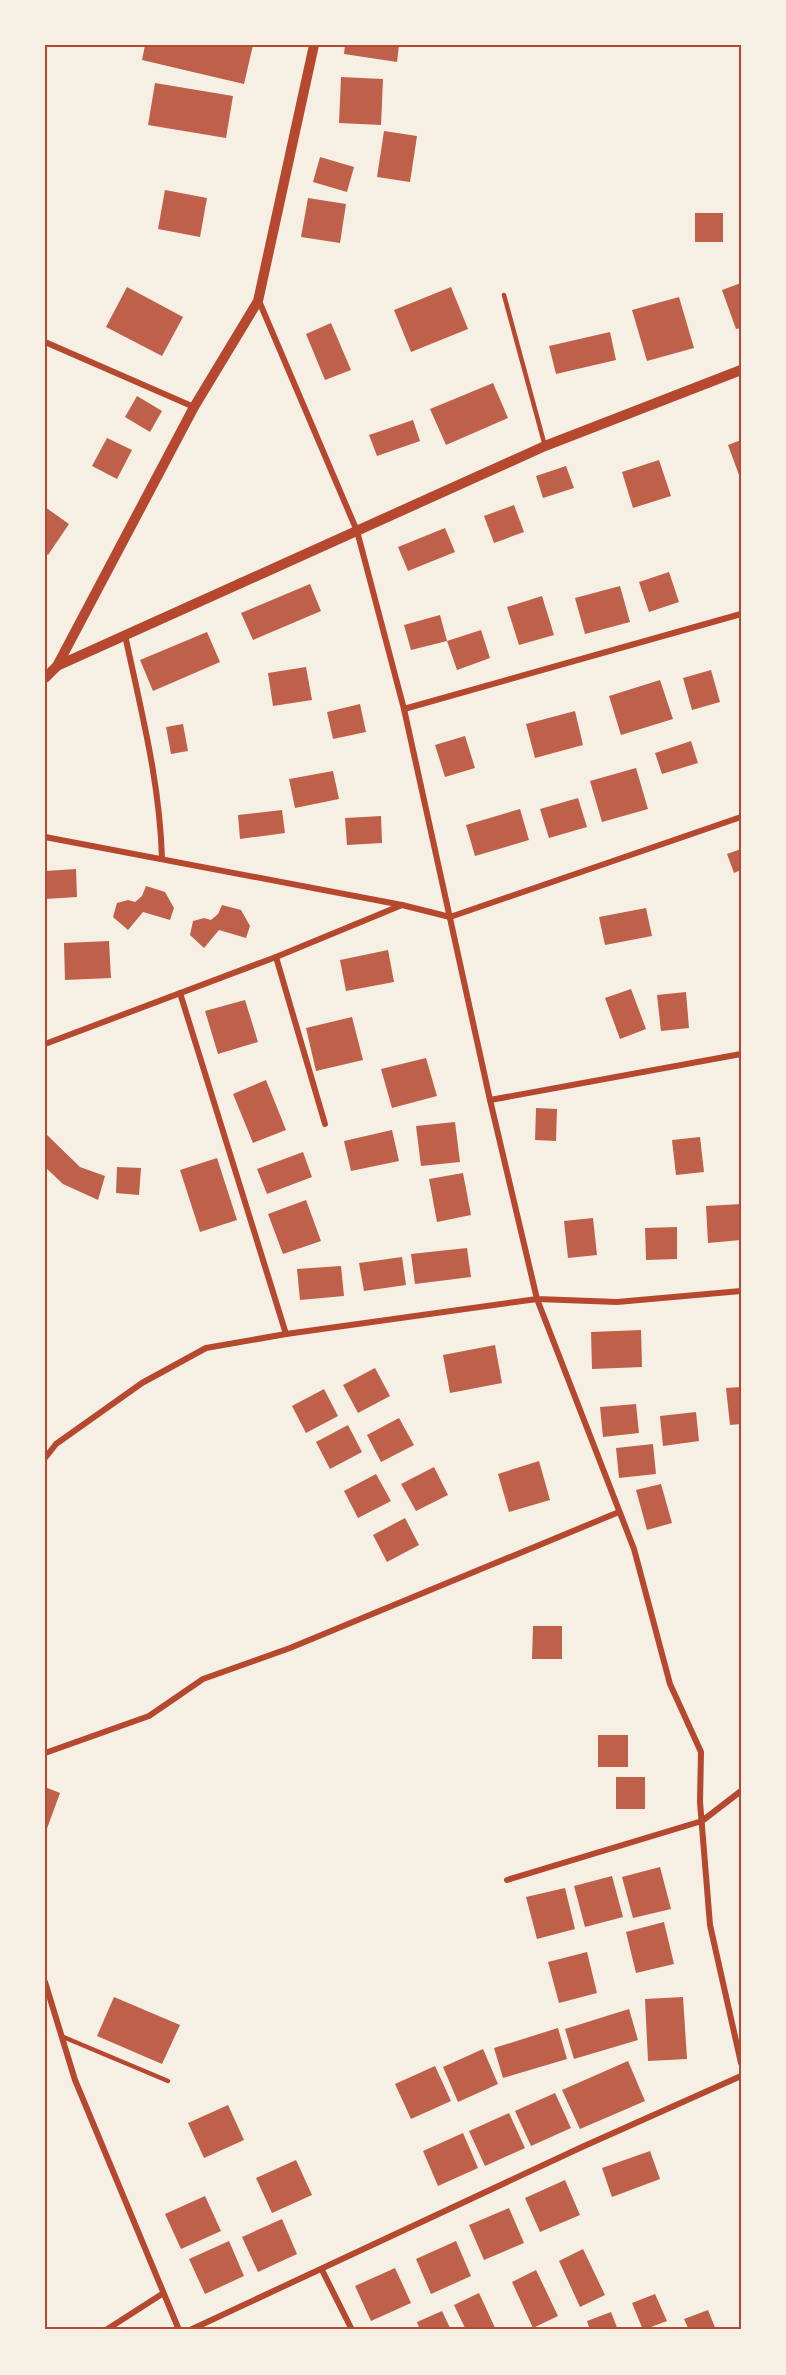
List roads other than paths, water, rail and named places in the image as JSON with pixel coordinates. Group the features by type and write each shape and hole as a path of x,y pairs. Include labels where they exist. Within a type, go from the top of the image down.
{"street":[{"path":"45,678 57,666 194,407 258,301 314,45"},
{"path":"258,301 357,531 404,709 490,1100 537,1299 634,1549 670,1684 701,1752 702,1821 710,1925 741,2063"},
{"path":"45,342 194,407"},
{"path":"57,666 545,446 741,370"},
{"path":"404,709 741,614"},
{"path":"125,635 154,775 162,859"},
{"path":"45,837 402,905 450,917 741,817"},
{"path":"45,1044 276,957 402,905"},
{"path":"276,957 325,1124"},
{"path":"180,993 286,1334"},
{"path":"490,1100 741,1054"},
{"path":"45,1458 56,1444 142,1383 206,1348 286,1334 537,1299 617,1302 741,1291"},
{"path":"45,1753 149,1716 203,1679 290,1648 619,1512"},
{"path":"507,1880 702,1821 741,1791"},
{"path":"45,1982 75,2080 178,2330"},
{"path":"190,2330 582,2147 741,2076"},
{"path":"322,2270 352,2330"},
{"path":"106,2330 162,2294"}],"lane":[{"path":"504,295 545,446"},
{"path":"61,2036 168,2081"}]}
